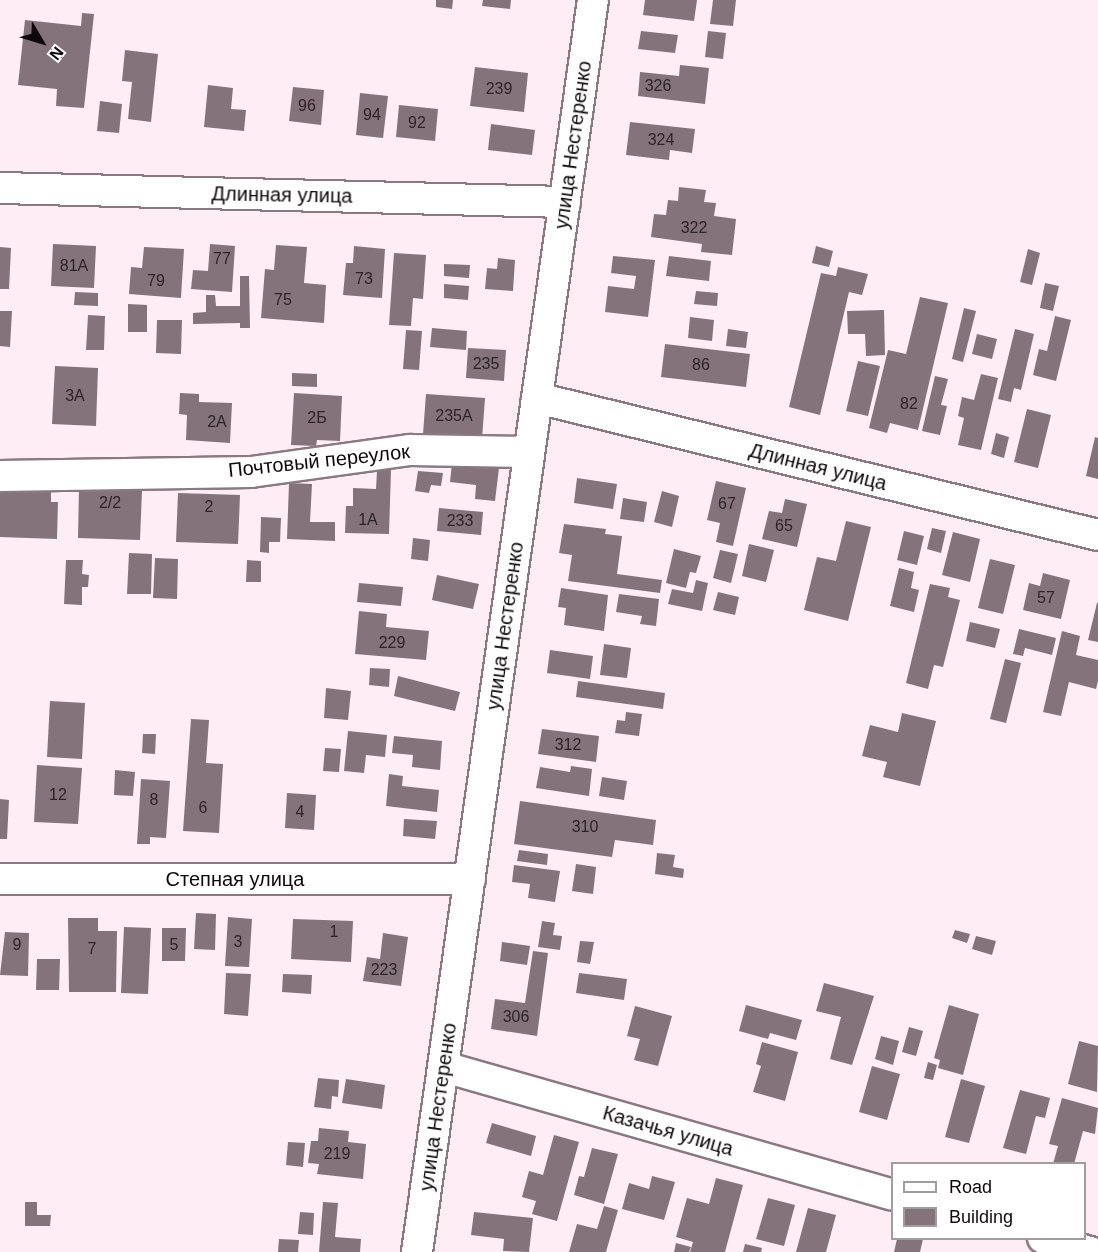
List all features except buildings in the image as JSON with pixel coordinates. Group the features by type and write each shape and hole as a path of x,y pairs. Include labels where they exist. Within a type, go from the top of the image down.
{"street":[{"name":"улица Нестеренко","path":"417,1252 593,0"},
{"name":"Длинная улица","path":"0,188 565,202"},
{"name":"Длинная улица","path":"537,398 1098,535"},
{"name":"Почтовый переулок","path":"0,476 251,472 410,450 530,452"},
{"name":"Степная улица","path":"0,879 470,879"},
{"name":"Казачья улица","path":"444,1067 891,1196"},
{"path":"1047,1240 1090,1252"}]}
